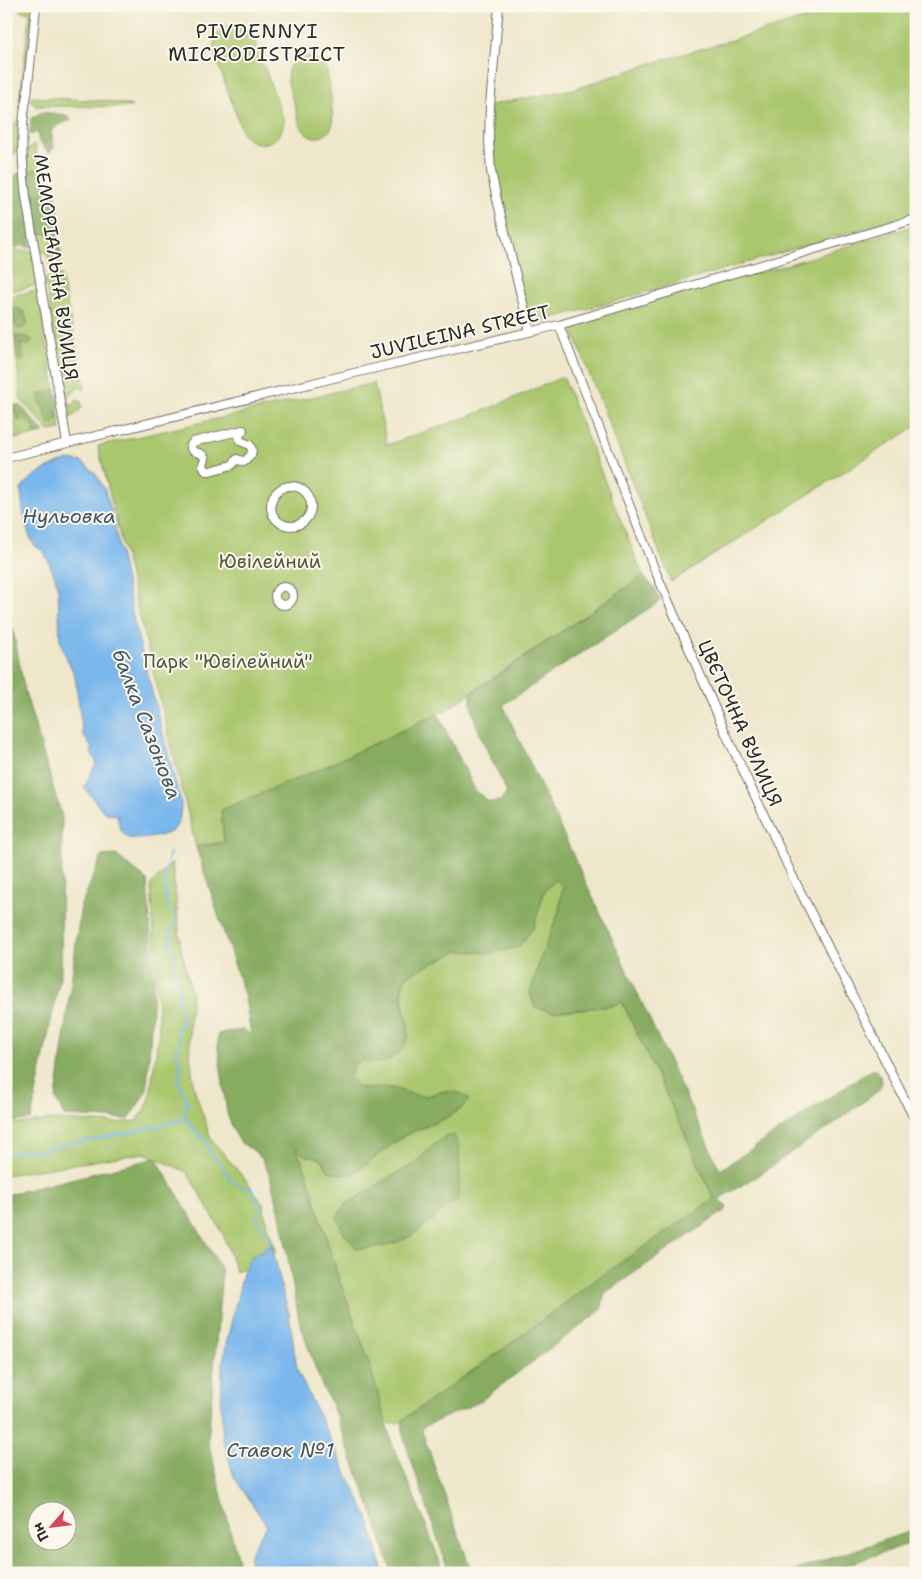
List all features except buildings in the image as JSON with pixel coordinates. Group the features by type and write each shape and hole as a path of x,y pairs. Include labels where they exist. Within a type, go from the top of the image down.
{"street":[{"name":"МЕМОРІАЛЬНА ВУЛИЦЯ","path":"36,6 24,109 22,159 26,197 66,443"},
{"path":"499,6 490,104 489,141 491,171 530,331"},
{"name":"JUVILEINA STREET","path":"6,458 559,325 916,219"},
{"name":"ЦВЄТОЧНА ВУЛИЦЯ","path":"559,325 654,568 726,734 792,875 916,1122"},
{"path":"243,430 239,438 251,447 251,454 244,462 237,459 232,465 207,471 203,467 204,455 193,452 190,447 193,442 243,430"},
{"path":"287,486 296,486 304,490 310,497 312,506 304,522 295,526 286,526 278,522 272,514 270,506 272,496 278,489 287,486"}],"green space":[{"path":"22,6 34,6 24,96 20,96 30,13 21,11"},
{"path":"849,6 916,6 916,213 606,304 529,324 497,200 490,105 575,89 649,64"},
{"path":"233,25 242,27 253,36 284,121 279,135 274,140 268,142 255,142 243,134 214,52 215,38 224,28"},
{"path":"307,57 315,59 322,64 326,69 328,79 332,106 332,126 326,134 320,137 310,136 302,129 288,84 288,70 292,64"},
{"path":"31,97 108,101 132,106 35,106 31,102"},
{"path":"42,112 66,115 71,120 58,125 51,132 54,148 49,153 39,142 37,132 30,135 31,118"},
{"path":"19,120 18,151 6,159 6,131"},
{"path":"35,144 60,269 51,270 47,254 41,251 38,239 30,188 27,150"},
{"path":"46,167 58,205 58,241 61,253 55,256 51,252 56,244 49,234 39,233 31,237 30,248 22,245 15,249 6,247 6,181 18,174"},
{"path":"916,225 916,426 671,582 572,329 572,324 653,300 783,266"},
{"path":"14,251 32,251 38,285 12,291"},
{"path":"61,275 85,389 78,388 64,401 45,278"},
{"path":"39,290 61,429 49,431 21,400 10,296"},
{"path":"16,308 24,312 28,324 24,328 18,329 15,325 13,310"},
{"path":"16,336 31,339 28,345 20,344 24,360 20,362 16,356"},
{"name":"Ювілейний","path":"563,377 643,576 447,709 318,770 221,810 224,842 196,847 98,446 374,383 387,445 473,415"},
{"path":"56,389 59,406 56,411 58,416 56,421 48,424 47,417 43,413 45,410 39,395"},
{"path":"77,400 81,402 82,407 75,415 68,418 66,408"},
{"path":"19,405 44,433 6,441 6,406"},
{"path":"20,405 43,431 37,434 33,432 35,428 21,415 20,421 17,418 14,408"},
{"path":"643,576 654,587 660,601 503,705 720,1170 874,1068 881,1076 882,1083 878,1091 828,1128 765,1171 719,1199 727,1207 726,1210 605,1293 601,1310 479,1402 421,1428 472,1573 449,1573 404,1439 402,1422 597,1279 714,1199 622,1002 612,1006 552,1012 535,1007 530,993 540,960 559,912 563,887 556,880 544,892 533,929 518,947 494,953 458,951 406,976 402,987 402,997 408,1034 406,1042 401,1050 385,1062 378,1063 363,1060 353,1065 350,1077 356,1087 368,1089 383,1087 426,1096 445,1091 464,1094 469,1100 463,1107 448,1117 398,1139 361,1168 351,1173 341,1174 328,1171 320,1159 314,1156 306,1156 296,1148 307,1174 337,1273 369,1362 391,1440 444,1573 392,1573 373,1514 331,1403 322,1386 299,1319 280,1214 270,1176 262,1159 253,1150 241,1143 233,1130 227,1113 218,1034 244,1030 251,1035 245,997 196,847 224,842 221,810 318,770 438,714 475,790 489,802 500,801 507,792 474,717 471,694"},
{"path":"6,593 25,692 62,817 61,972 31,1119 6,1123"},
{"path":"116,855 147,880 154,980 147,1090 129,1119 64,1116 56,1099 81,905 102,856"},
{"path":"172,863 181,948 192,995 189,1021 194,1088 211,1139 249,1184 263,1204 268,1229 277,1252 236,1272 223,1234 187,1172 144,1153 6,1175 6,1125 55,1120 114,1123 137,1121 149,1102 159,1031 151,884"},
{"path":"556,880 563,887 559,912 540,960 530,993 535,1007 552,1012 612,1006 622,1001 714,1200 597,1279 502,1350 407,1417 398,1423 391,1424 385,1421 369,1362 337,1273 307,1174 295,1146 306,1156 316,1157 340,1175 353,1173 404,1136 444,1119 463,1108 445,1091 426,1096 413,1095 383,1087 368,1089 356,1087 350,1077 353,1064 363,1060 374,1064 408,1037 409,1025 404,1008 402,989 406,976 458,951 494,953 533,929 544,892","holes":["453,1134 459,1146 460,1178 458,1199 409,1237 381,1247 344,1206 414,1164"]},
{"path":"453,1134 459,1146 460,1178 458,1199 411,1236 381,1246 357,1249 343,1232 337,1217 344,1206 414,1164 433,1145 447,1135"},
{"path":"156,1158 222,1270 208,1441 238,1561 243,1573 6,1573 6,1195"},
{"path":"914,1530 916,1531 914,1542 823,1573 788,1573"}],"water":[{"name":"Нульовка","path":"68,460 82,462 95,473 105,490 112,513 135,626 181,803 180,817 176,826 171,832 160,836 139,839 129,838 120,828 118,815 103,811 84,787 96,764 96,760 91,753 92,748 83,735 75,676 60,639 58,590 55,576 44,551 35,546 27,530 21,490 36,475"},
{"name":"Ставок №1","path":"272,1245 289,1313 297,1370 369,1520 383,1573 253,1573 250,1567 249,1560 252,1548 267,1526 234,1477 223,1439 221,1406 222,1370 243,1273 252,1256"}],"waterway":[{"name":"балка Сазонова","path":"170,852 164,878 167,904 175,917 174,927 170,935 171,946 175,956 174,973 179,991 178,1001 183,1022 177,1029 180,1043 176,1049 178,1059 181,1062 178,1081 188,1103 184,1111 185,1118 205,1141 213,1157 220,1161 228,1177 239,1186 252,1189 260,1211 256,1218 272,1245"},
{"path":"6,1153 41,1150 157,1127 185,1118"}],"district":[{"name":"PIVDENNYI MICRODISTRICT","path":"257,42"}],"park label":[{"name":"Парк \"Ювілейний\"","path":"228,661"}]}
